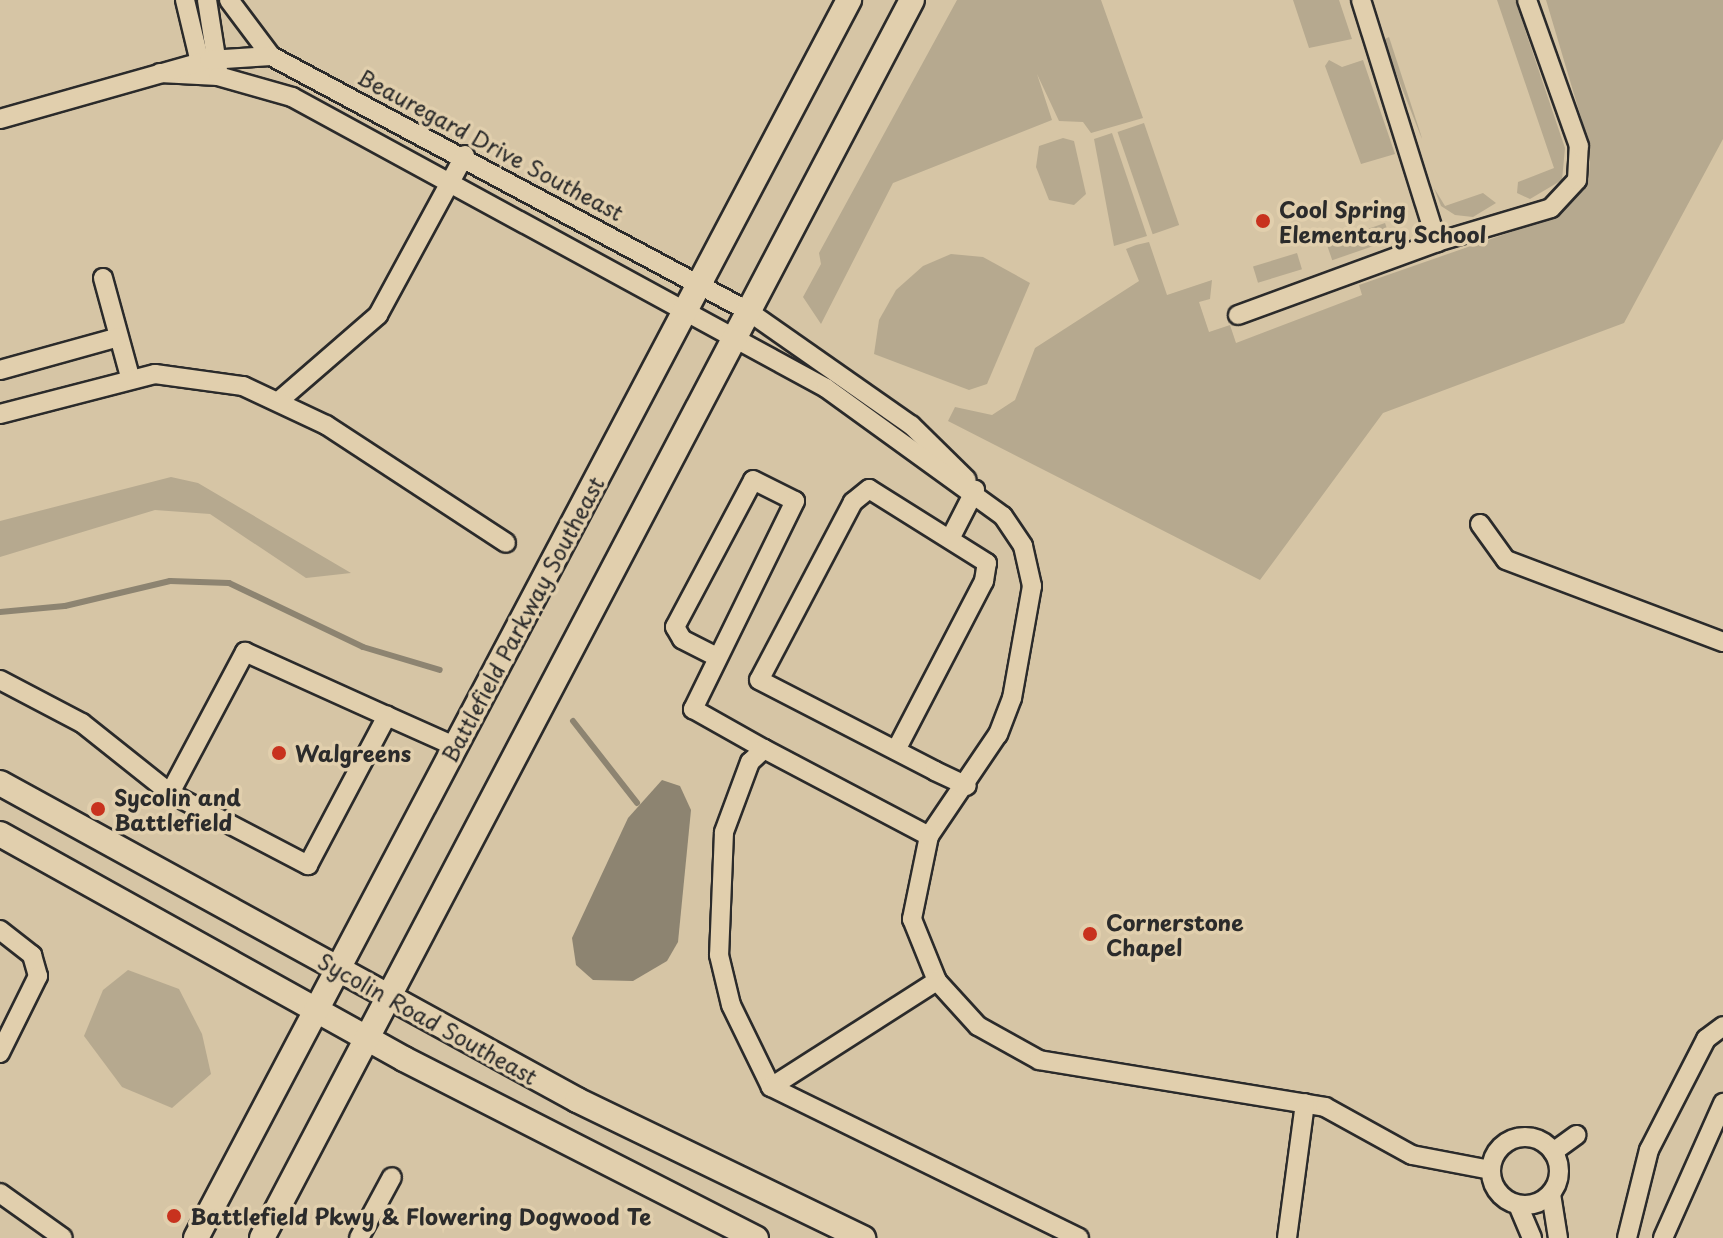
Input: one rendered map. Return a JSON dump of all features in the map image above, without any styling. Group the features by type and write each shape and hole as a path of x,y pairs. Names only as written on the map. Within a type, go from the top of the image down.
{"main road":[{"name":"Battlefield Parkway Southeast","path":"196,1238 849,0"},
{"path":"262,1238 912,0"},
{"name":"Sycolin Road Southeast","path":"0,783 577,1100 863,1238"},
{"name":"Sycolin Road Southeast","path":"0,834 367,1038 756,1238"}],"street":[{"path":"185,0 210,68"},
{"path":"207,0 210,68"},
{"name":"Beauregard Drive Southeast","path":"229,0 271,56 465,155 748,311 935,444 975,490"},
{"path":"1361,0 1437,242"},
{"path":"1238,315 1437,242 1551,208 1577,180 1579,146 1527,0"},
{"path":"0,119 111,93 160,73 210,68 271,56"},
{"path":"210,68 292,97 857,407 975,490 1023,546 1032,586 1012,698 967,786 929,836 912,919 937,981 986,1032 1039,1060 1305,1103 1339,1113 1426,1160 1491,1170"},
{"path":"280,400 378,315 451,186 465,155"},
{"path":"103,278 130,377"},
{"path":"0,370 119,337"},
{"path":"0,414 130,377 216,380 280,400 506,543"},
{"path":"715,656 675,627 753,480 795,501 715,656 693,709 929,836"},
{"path":"896,750 984,581 987,563 951,537 869,489 860,490 759,680 896,750 967,786"},
{"path":"951,537 975,490"},
{"path":"1480,524 1506,560 1723,642"},
{"path":"170,793 245,652 454,746"},
{"path":"0,680 82,723 170,793 308,865 387,716"},
{"path":"764,749 750,762 724,832 719,955 731,1005 771,1087 1079,1238"},
{"path":"0,930 32,955 38,976 0,1053"},
{"path":"771,1087 937,981"},
{"path":"1627,1238 1649,1150 1706,1039 1723,1026"},
{"path":"1287,1238 1305,1103"},
{"path":"1663,1238 1723,1103"},
{"path":"1553,1152 1576,1135"},
{"path":"1532,1238 1518,1205 1498,1193 1491,1170 1501,1148 1516,1139 1537,1139 1553,1152 1559,1173 1551,1194 1558,1238"},
{"path":"359,1238 392,1177"},
{"path":"0,1193 63,1238"},
{"path":"1518,1205 1551,1194"}],"shaded area":[{"path":"957,0 1101,0 1143,118 1091,133 1083,122 1059,121 1037,74 1052,120 893,183 821,324 803,297 821,264 819,253"},
{"path":"1293,0 1339,0 1352,39 1309,48"},
{"path":"1497,0 1515,0 1565,148 1562,180 1530,199 1517,193 1518,182 1554,168"},
{"path":"1546,0 1723,0 1723,139 1624,323 1383,413 1260,580 948,421 955,407 992,415 1015,400 1035,348 1139,281 1126,249 1136,245 1149,242 1167,295 1212,280 1210,299 1199,302 1209,332 1230,325 1236,343 1362,295 1359,285 1548,219 1589,179 1590,148"},
{"path":"1389,37 1421,135 1422,139 1383,40"},
{"path":"1329,60 1342,67 1363,60 1395,154 1361,164 1325,66"},
{"path":"1144,123 1179,225 1153,234 1118,132"},
{"path":"1112,133 1147,236 1114,246 1094,139"},
{"path":"1063,138 1074,141 1086,194 1074,205 1049,200 1036,167 1039,146"},
{"path":"1434,188 1445,206 1483,193 1496,203 1473,217 1455,215 1441,206"},
{"path":"1385,223 1391,240 1332,260 1326,243"},
{"path":"1297,253 1302,269 1258,283 1253,266"},
{"path":"951,254 983,257 1030,283 987,384 969,390 874,354 879,320 896,290 923,266"},
{"path":"171,477 198,483 351,573 306,578 210,514 155,510 0,557 0,521"},
{"path":"662,780 680,786 691,810 678,942 667,961 633,981 593,980 576,965 572,938 628,818"},
{"path":"128,970 179,989 202,1034 211,1074 172,1108 122,1087 84,1036 103,990"}],"waterway":[{"path":"0,612 65,606 170,581 229,583 363,647 440,670"},
{"path":"573,721 637,803"}],"place":[{"name":"Cool Spring Elementary School","path":"1263,221"},
{"name":"Walgreens","path":"279,753"},
{"name":"Sycolin and Battlefield","path":"98,809"},
{"name":"Cornerstone Chapel","path":"1090,934"},
{"name":"Battlefield Pkwy & Flowering Dogwood Te","path":"174,1216"}]}
